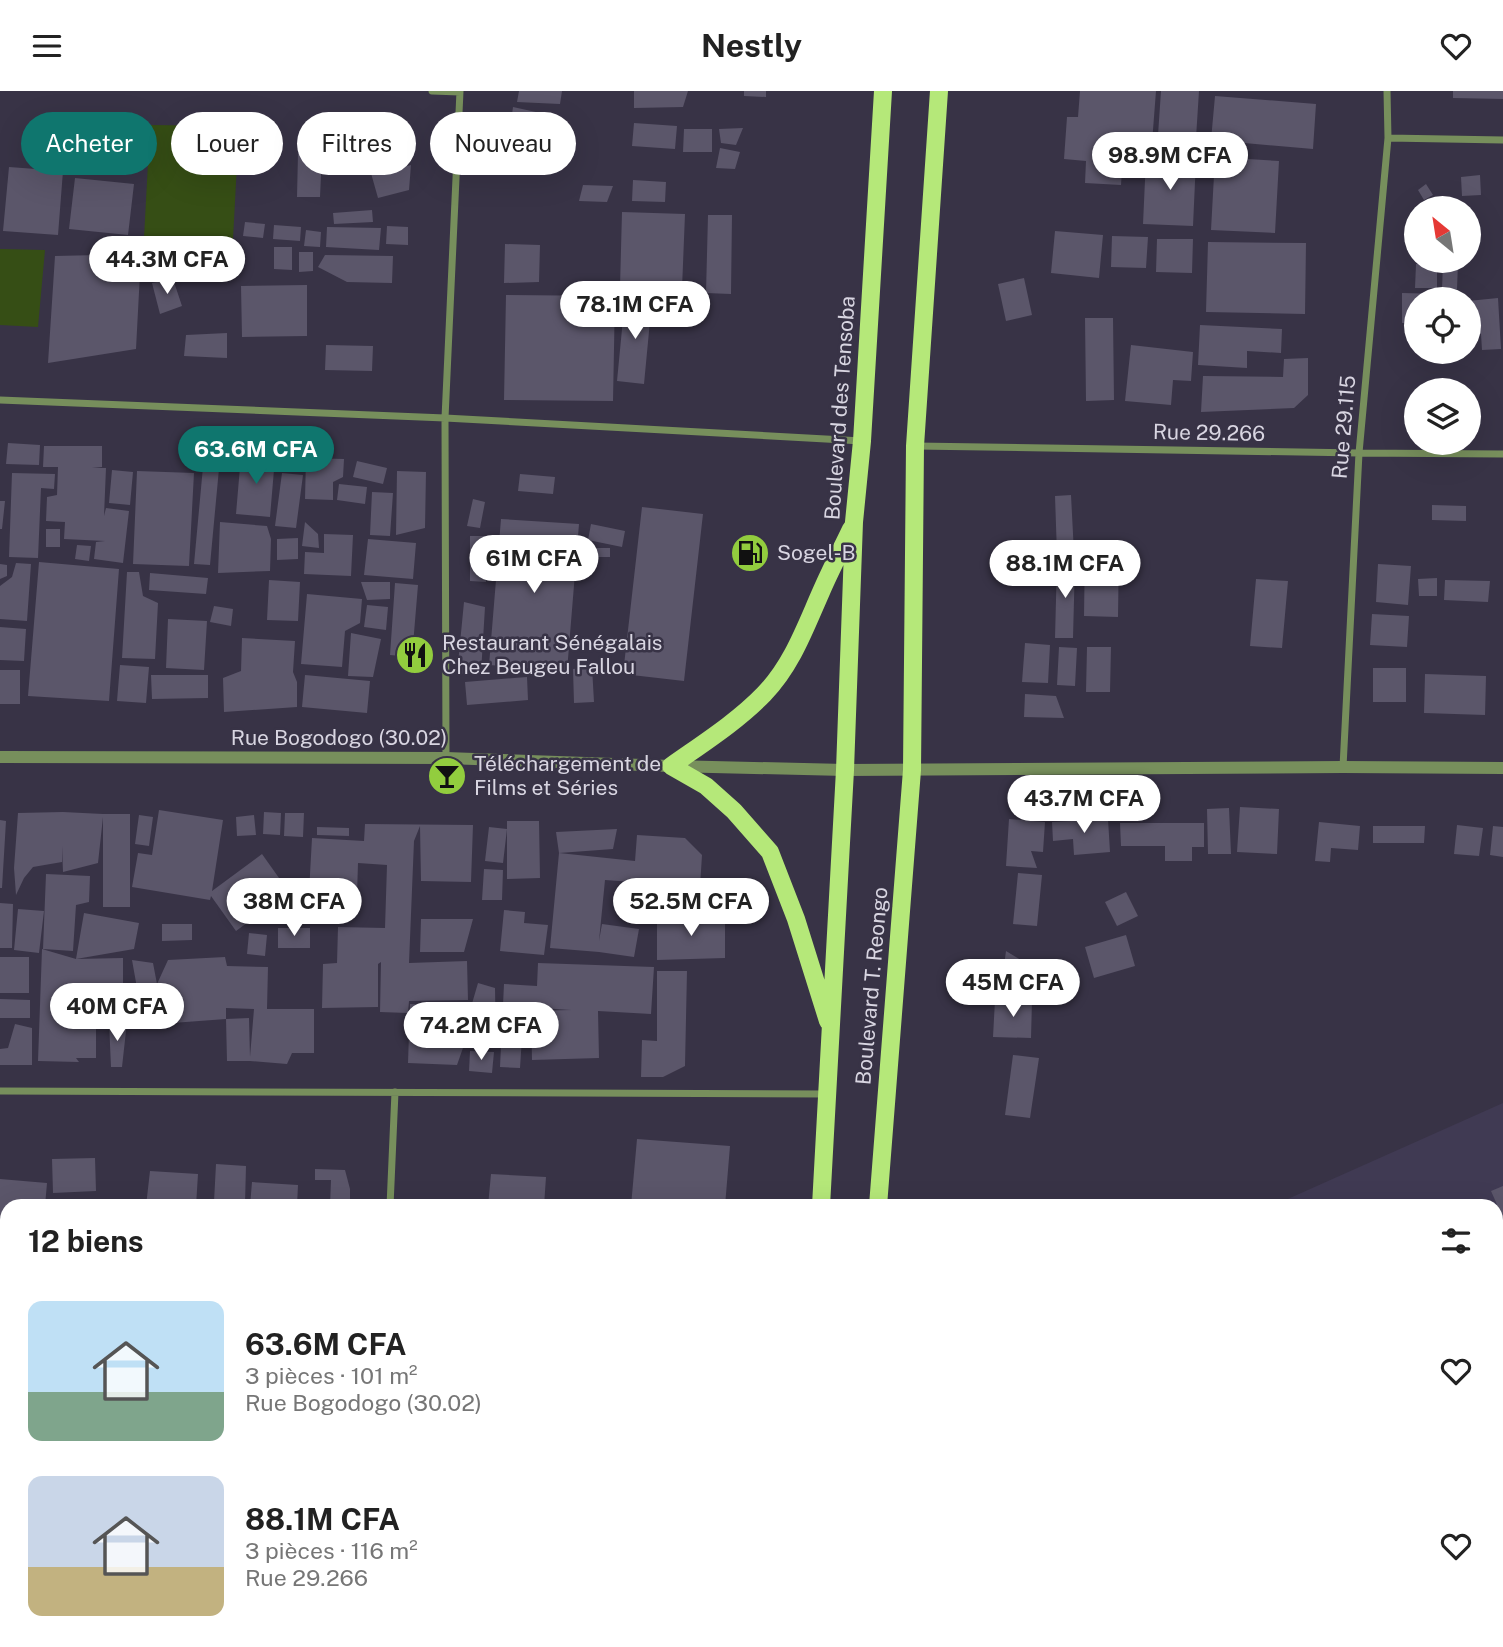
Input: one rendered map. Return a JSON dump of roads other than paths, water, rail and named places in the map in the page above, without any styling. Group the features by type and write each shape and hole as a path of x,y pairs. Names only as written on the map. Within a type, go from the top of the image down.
{"main road":[{"name":"Boulevard des Tensoba","path":"845,770 854,522 862,441 883,91"},
{"path":"912,770 915,446 939,91"},
{"path":"831,1031 796,919 770,852 734,811 706,786 671,766 763,695 782,673 799,644 854,522"},
{"name":"Boulevard T. Reongo","path":"821,1199 845,770"},
{"name":"Boulevard T. Reongo","path":"879,1199 912,770"}],"street":[{"path":"432,91 460,92 445,418 446,758"},
{"name":"Rue 29.115","path":"1343,767 1359,453 1388,138 1387,91"},
{"path":"1388,138 1503,140"},
{"path":"0,400 445,418 862,441"},
{"name":"Rue 29.266","path":"915,446 1503,454"},
{"name":"Rue Bogodogo (30.02)","path":"0,757 446,758 845,770 1503,768"},
{"path":"0,1091 828,1094"},
{"path":"390,1199 395,1092"}],"place":[{"name":"Sogel-B","path":"750,553"},
{"name":"Restaurant Sénégalais Chez Beugeu Fallou","path":"415,655"},
{"name":"Téléchargement de Films et Séries","path":"447,776"}]}
